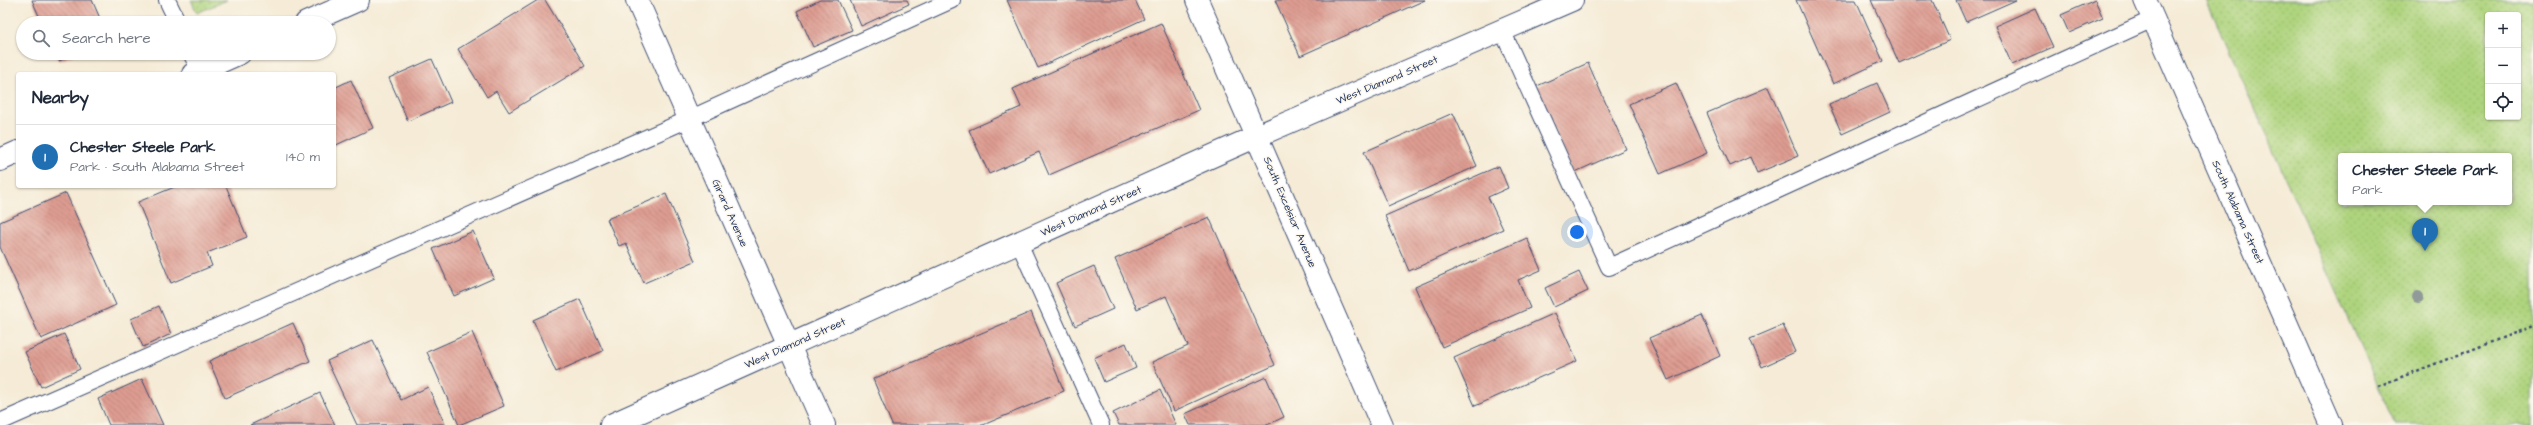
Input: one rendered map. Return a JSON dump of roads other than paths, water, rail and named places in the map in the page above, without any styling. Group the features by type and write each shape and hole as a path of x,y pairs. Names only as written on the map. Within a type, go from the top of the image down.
{"street":[{"path":"322,16 358,0"},
{"name":"Girard Avenue","path":"637,0 788,347 824,425"},
{"name":"South Excelsior Avenue","path":"1197,0 1258,136 1382,425"},
{"name":"West Diamond Street","path":"611,425 1258,136 1572,0"},
{"name":"South Alabama Street","path":"2149,10 2331,425"},
{"path":"195,66 216,60"},
{"path":"0,160 16,153"}],"lane":[{"path":"167,0 175,16"},
{"path":"0,422 689,119 952,0"},
{"path":"1502,30 1609,267 2149,10"},
{"path":"1019,243 1101,425"}],"place":[{"name":"Chester Steele Park","path":"2425,251"}]}
